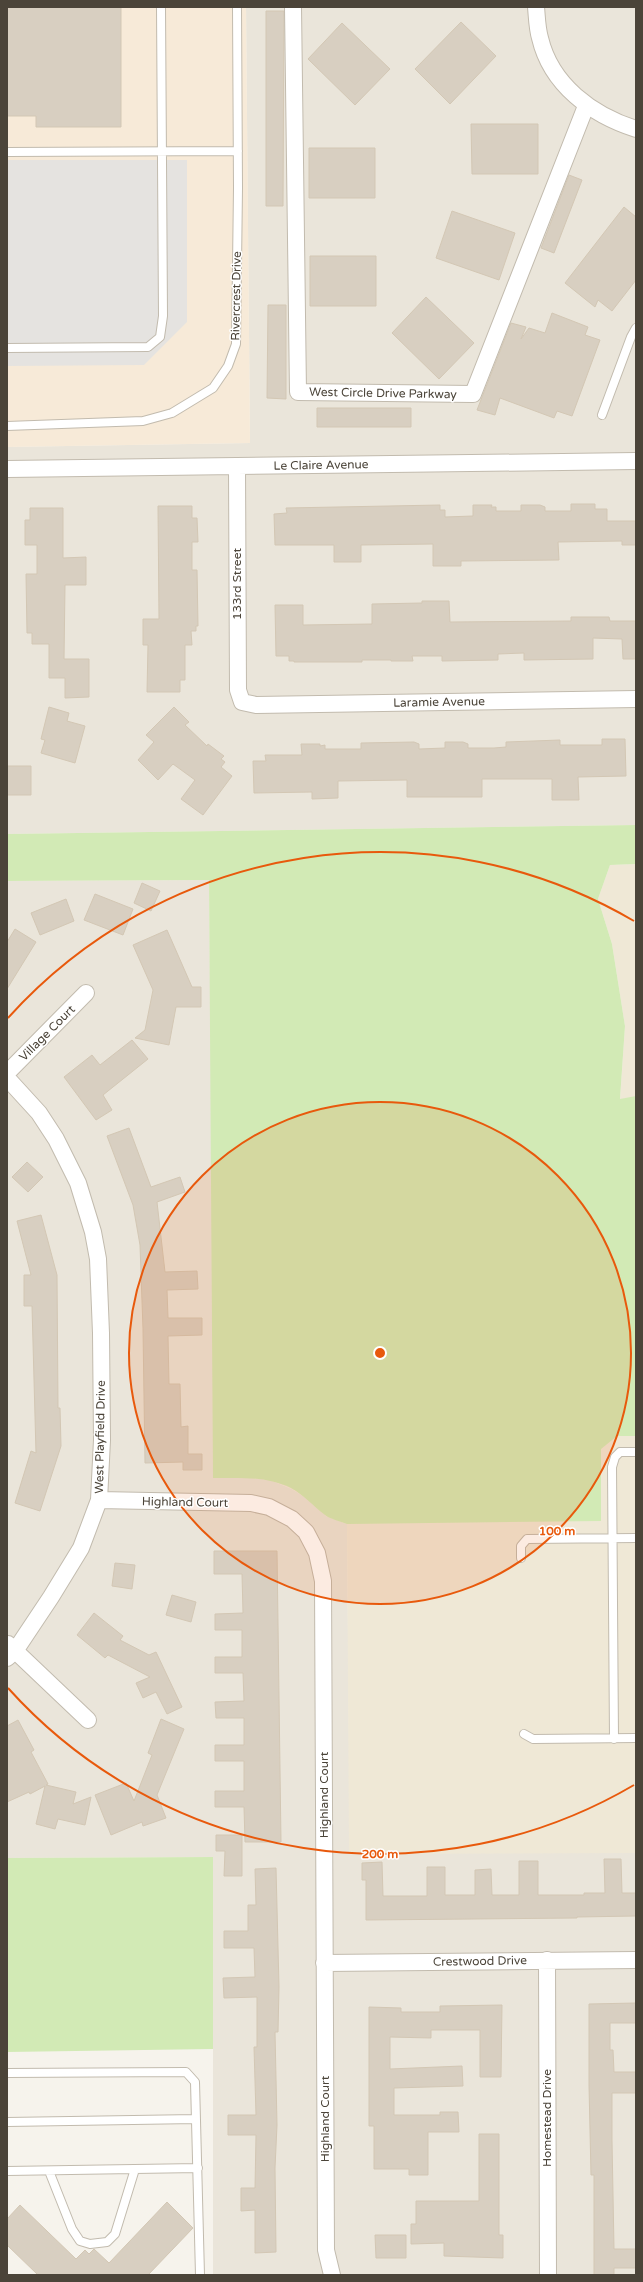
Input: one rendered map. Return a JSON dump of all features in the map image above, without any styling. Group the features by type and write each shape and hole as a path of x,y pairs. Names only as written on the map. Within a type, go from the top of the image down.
{"street":[{"name":"West Circle Drive Parkway","path":"293,7 298,392 473,394 586,106"},
{"path":"536,7 540,37 552,68 562,82 586,106 614,122 636,129"},
{"name":"Le Claire Avenue","path":"7,469 636,461"},
{"name":"133rd Street","path":"237,466 238,690 242,702"},
{"name":"Laramie Avenue","path":"242,702 256,705 636,699"},
{"name":"Village Court","path":"7,1073 86,993"},
{"name":"West Playfield Drive","path":"7,1078 39,1113 65,1156 78,1183 93,1232 98,1259 101,1333 102,1440 99,1500 81,1548 51,1597 10,1651"},
{"name":"Highland Court","path":"99,1500 261,1504 292,1519 306,1532 317,1553 323,1581 326,2250 332,2275"},
{"path":"10,1651 88,1720"},
{"name":"Homestead Drive","path":"546,1960 548,2275"},
{"name":"Crestwood Drive","path":"324,1964 636,1960"}],"lane":[{"path":"7,348 148,347 160,337 163,316 161,7"},
{"name":"Rivercrest Drive","path":"7,426 144,421 172,413 213,388 228,366 236,344 238,7"},
{"path":"7,152 238,151"},
{"path":"602,415 636,328"},
{"path":"614,1739 612,1467 615,1457 620,1452 636,1452"},
{"path":"521,1558 521,1546 527,1539 636,1538"},
{"path":"524,1734 533,1739 636,1738"},
{"path":"7,2073 186,2072 195,2082 200,2275"},
{"path":"7,2122 196,2120"},
{"path":"7,2171 198,2168"},
{"path":"49,2170 72,2229 80,2241 90,2244 107,2242 115,2234 135,2169"}],"shaded area":[{"path":"7,7 246,7 250,443 7,447"},
{"path":"246,7 636,7 636,825 7,834 7,447 250,443"},
{"path":"7,160 187,160 187,322 144,365 7,366"},
{"path":"636,864 636,1853 349,1854 347,1524 326,1516 311,1501 292,1489 270,1480 252,1478 213,1478 620,1100 625,1026 612,944 598,899 610,865"},
{"path":"209,880 210,983 252,1478 270,1480 292,1489 311,1501 326,1516 347,1524 350,1853 636,1853 636,2275 213,2275 213,1857 7,1858 7,881"}],"green space":[{"path":"636,825 636,864 610,865 598,899 612,944 625,1026 620,1099 636,1096 636,1436 617,1436 601,1449 601,1521 347,1524 327,1516 300,1494 282,1484 253,1478 213,1478 209,880 7,881 7,834"},
{"path":"213,1857 213,2049 7,2052 7,1858"}],"building":[{"path":"7,7 121,7 121,127 36,127 36,116 7,116"},
{"path":"266,11 284,11 283,206 266,206"},
{"path":"461,22 496,56 450,104 415,69"},
{"path":"342,23 390,69 355,105 308,59"},
{"path":"471,124 538,124 538,174 472,174"},
{"path":"309,148 375,148 375,198 309,198"},
{"path":"569,175 582,180 554,253 541,248"},
{"path":"624,207 636,217 636,280 612,311 598,300 595,307 565,283"},
{"path":"452,211 515,233 499,280 436,258"},
{"path":"310,256 376,256 376,306 310,306"},
{"path":"426,297 474,343 439,379 392,333"},
{"path":"268,305 286,305 286,399 267,398"},
{"path":"552,313 588,327 585,335 600,340 572,416 557,411 554,418 500,398 495,415 477,410 511,323 526,327 521,339 529,328 545,333"},
{"path":"317,408 411,408 411,427 317,427"},
{"path":"571,504 595,504 595,509 607,509 607,521 636,521 636,545 622,545 622,541 558,542 559,560 461,561 461,566 433,566 433,544 361,545 361,562 334,562 334,545 275,545 274,514 287,513 286,508 440,505 440,510 445,510 445,517 473,516 473,505 492,505 491,507 496,507 496,511 521,511 521,505 540,505 545,507 545,511 571,511"},
{"path":"158,506 192,506 192,518 197,518 198,542 192,542 192,570 197,570 198,626 196,626 196,631 191,631 192,645 185,645 185,680 180,680 180,692 147,692 148,645 143,645 143,619 159,619"},
{"path":"30,508 63,508 63,558 86,557 86,585 65,585 64,659 89,659 89,697 65,698 65,678 49,678 49,644 32,644 32,633 27,633 26,574 37,574 37,545 25,545 25,520 30,520"},
{"path":"422,601 449,601 450,622 571,621 571,617 609,617 610,621 636,621 636,659 623,659 622,639 593,638 593,659 524,660 524,653 498,654 498,660 442,661 442,656 412,656 413,661 362,660 362,662 294,662 289,661 289,656 276,656 275,605 303,605 303,625 372,624 372,604 422,603"},
{"path":"49,707 69,713 67,721 85,726 75,763 41,753 45,740 41,739"},
{"path":"174,707 189,722 185,725 207,746 208,744 224,756 221,759 225,762 221,767 232,776 203,815 181,799 195,780 173,764 158,780 138,760 154,742 146,735"},
{"path":"602,739 625,739 626,776 578,777 579,800 552,800 552,779 482,779 482,797 407,797 407,780 338,781 338,798 312,799 312,792 254,793 253,761 266,761 265,755 302,755 301,744 320,744 320,746 325,745 325,749 361,749 361,743 414,742 419,744 419,749 445,748 445,742 463,742 468,744 468,748 494,748 506,747 506,742 560,740 560,745 602,745"},
{"path":"7,766 31,766 31,795 7,795"},
{"path":"142,883 160,891 151,911 134,903"},
{"path":"95,894 133,909 123,935 84,920"},
{"path":"66,899 74,921 40,935 31,913"},
{"path":"15,929 36,942 7,989 7,942"},
{"path":"167,930 192,987 201,987 201,1007 176,1007 169,1045 135,1038 145,1030 153,990 133,945"},
{"path":"132,1040 148,1059 103,1095 112,1110 96,1120 64,1077 92,1055 100,1065"},
{"path":"129,1128 151,1187 180,1177 185,1192 157,1202 165,1272 197,1271 198,1289 167,1290 168,1318 202,1318 202,1335 168,1336 169,1384 180,1384 181,1427 188,1426 188,1454 202,1454 202,1470 183,1470 183,1462 145,1463 140,1245 133,1205 107,1136"},
{"path":"27,1162 43,1177 28,1192 12,1177"},
{"path":"41,1215 57,1275 58,1408 60,1408 61,1446 40,1511 15,1503 31,1451 36,1453 32,1306 24,1306 24,1275 31,1275 17,1221"},
{"path":"214,1551 277,1551 281,1842 245,1842 244,1807 215,1807 215,1791 244,1791 244,1761 215,1761 215,1745 244,1745 244,1718 216,1718 215,1702 244,1701 243,1673 215,1673 215,1657 242,1657 242,1630 215,1630 215,1614 243,1613 242,1574 214,1574"},
{"path":"115,1563 135,1565 132,1589 112,1586"},
{"path":"172,1595 196,1602 191,1622 166,1615"},
{"path":"94,1613 123,1636 120,1640 149,1655 156,1652 182,1707 167,1714 156,1692 143,1698 136,1683 150,1677 108,1655 105,1658 77,1635"},
{"path":"161,1719 184,1729 157,1795 166,1818 143,1826 142,1822 111,1835 95,1795 126,1783 134,1801 152,1755 148,1753"},
{"path":"18,1720 34,1750 31,1752 48,1784 46,1785 76,1792 73,1804 91,1797 85,1825 58,1819 55,1829 36,1824 45,1786 30,1794 29,1792 7,1802 7,1726"},
{"path":"216,1835 242,1835 242,1876 224,1876 225,1851 216,1851"},
{"path":"604,1859 621,1859 622,1893 636,1893 636,1916 366,1920 366,1880 362,1880 362,1863 382,1862 383,1896 427,1896 427,1867 445,1867 445,1895 475,1895 475,1870 491,1869 492,1895 519,1895 519,1861 538,1861 538,1895 584,1895 584,1893 605,1893"},
{"path":"276,1868 279,1987 278,2032 275,2032 277,2125 275,2168 276,2252 255,2253 255,2210 241,2211 241,2188 255,2188 256,2135 228,2135 228,2115 256,2115 254,2047 257,2047 257,1997 224,1998 223,1978 255,1977 254,1948 224,1948 224,1931 248,1931 248,1905 256,1905 255,1869"},
{"path":"636,2003 636,2023 610,2023 610,2050 613,2050 614,2072 636,2072 636,2093 612,2093 612,2141 614,2249 636,2249 636,2268 614,2268 614,2275 594,2275 594,2175 591,2175 589,2004"},
{"path":"502,2005 501,2077 480,2077 480,2030 431,2030 431,2038 390,2037 390,2069 462,2066 463,2086 394,2088 394,2115 440,2115 440,2112 458,2112 459,2132 428,2132 428,2175 409,2175 409,2169 374,2169 374,2126 369,2126 369,2007 401,2008 401,2012 440,2012 440,2006"},
{"path":"479,2134 499,2134 499,2235 503,2235 503,2258 444,2256 444,2243 411,2244 411,2224 416,2224 416,2201 479,2201"},
{"path":"167,2202 193,2228 148,2275 38,2275 7,2245 7,2219 20,2205 76,2259 85,2250 89,2254 94,2249 109,2263"},
{"path":"375,2235 406,2235 406,2258 376,2258"}]}
